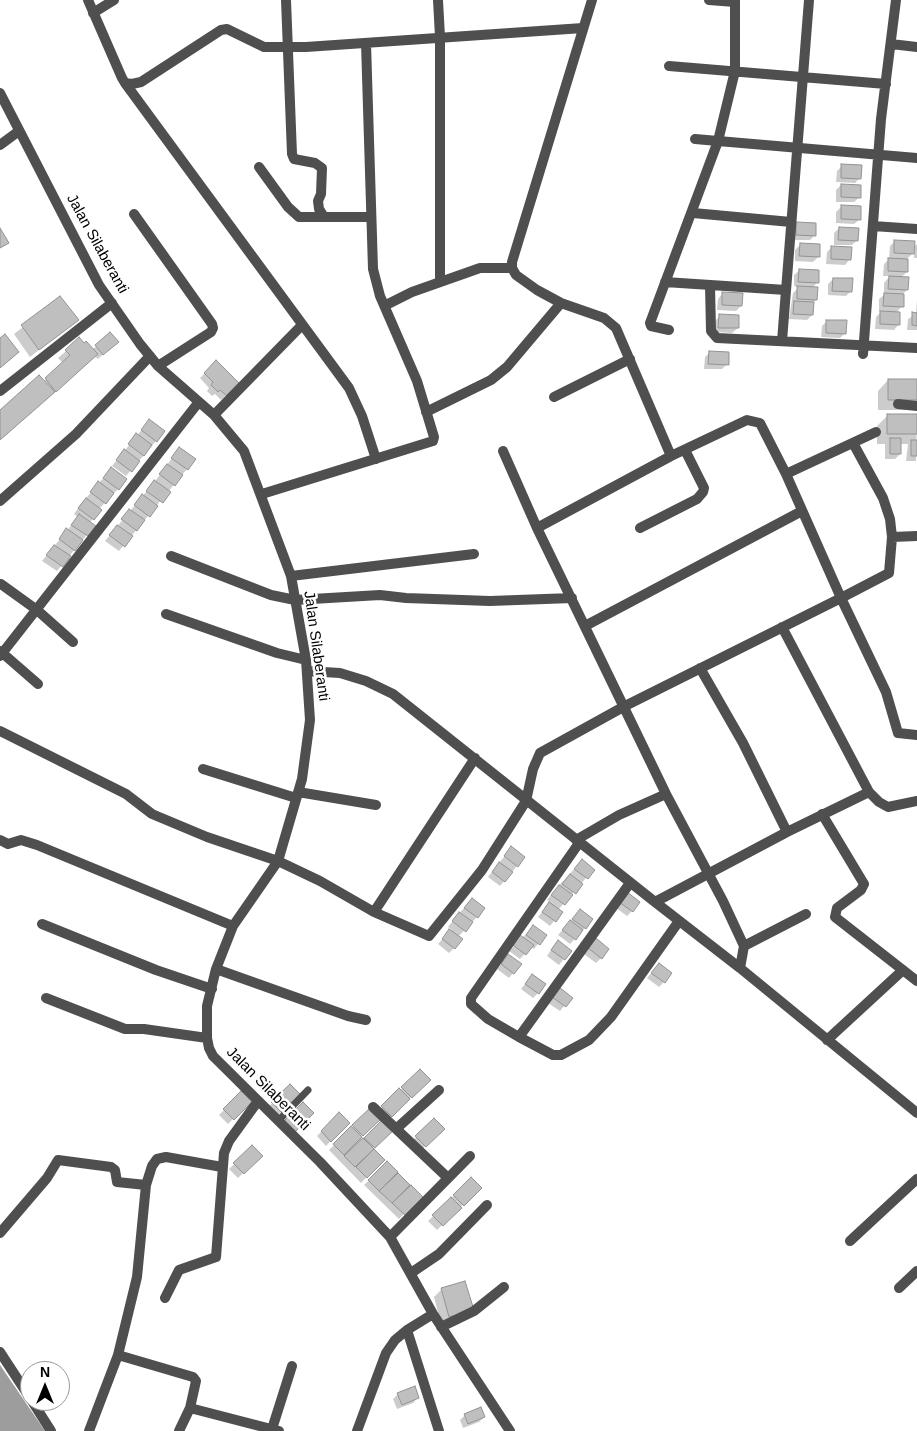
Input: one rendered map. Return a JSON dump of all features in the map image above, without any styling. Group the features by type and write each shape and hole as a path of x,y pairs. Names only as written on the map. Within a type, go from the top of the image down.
{"street":[{"path":"88,0 125,83 302,325 323,350 349,388 362,416 376,459"},
{"path":"93,13 114,0"},
{"path":"286,0 292,154 294,159 315,163 322,168 321,194 318,201 319,209 324,217"},
{"path":"438,0 440,37 440,282"},
{"path":"592,0 512,268 516,275 561,303 604,318 616,328 671,456"},
{"path":"669,330 650,325 718,141 735,71 735,1 709,0"},
{"path":"782,341 809,0"},
{"path":"863,350 878,155 896,0"},
{"path":"125,83 141,82 221,30 227,30 264,47 288,47 583,28"},
{"path":"262,494 433,441 434,437 417,381 374,276 366,43"},
{"path":"891,44 917,47"},
{"path":"669,66 886,84"},
{"name":"Jalan Silaberanti","path":"0,93 99,285 158,366 198,403 214,415 244,451 262,494 291,576 306,666 310,720 297,795 278,861 233,926 216,968 207,1006 207,1038 213,1056 320,1162 390,1237 441,1327 510,1431"},
{"path":"0,145 19,130"},
{"path":"696,139 917,158"},
{"path":"259,166 296,216 371,217"},
{"path":"692,213 791,222"},
{"path":"134,214 212,324 211,332 158,366"},
{"path":"873,226 917,229"},
{"path":"386,305 412,292 480,268 512,268"},
{"path":"666,282 786,290"},
{"path":"710,285 711,331 714,336 863,350 917,348"},
{"path":"0,391 112,303"},
{"path":"426,412 491,380 507,367 561,303"},
{"path":"214,415 302,325"},
{"path":"0,501 76,434 150,356"},
{"path":"554,397 630,358"},
{"path":"38,684 1,654 198,403"},
{"path":"898,404 917,406"},
{"path":"537,528 671,456 747,420 752,420 764,427 786,474 841,598 886,692 898,733 917,735"},
{"path":"786,474 876,432"},
{"path":"0,731 126,794 152,814 207,837 278,861 374,912 427,936 432,934 482,870 526,801 533,769 540,754 625,706 889,572 892,537 890,519 882,498 853,443"},
{"path":"640,528 697,499 703,492 704,488 685,450"},
{"path":"503,451 537,528 625,706 666,794 744,946 740,968"},
{"path":"585,626 802,511"},
{"path":"892,537 917,536"},
{"path":"291,576 474,554"},
{"path":"171,556 271,595 296,600 380,594 406,598 490,601 572,598"},
{"path":"1,584 37,610 73,642"},
{"path":"166,614 277,653 306,666 366,681 393,694 475,758 526,801 740,968 917,1113"},
{"path":"782,627 869,792 879,802 888,807 917,801"},
{"path":"700,668 743,743 787,832"},
{"path":"374,912 475,758"},
{"path":"203,768 297,795 376,805"},
{"path":"655,902 822,814 869,792"},
{"path":"666,794 612,819 578,842 471,998 470,1004 488,1019 519,1037 553,1054 561,1055 588,1040 611,1017 679,921"},
{"path":"822,814 864,884 861,890 837,908 835,917 917,980"},
{"path":"0,840 8,844 21,840 37,845 233,926"},
{"path":"519,1037 630,883"},
{"path":"744,946 806,914"},
{"path":"42,924 156,970 212,989"},
{"path":"216,968 348,1016 366,1020"},
{"path":"827,1040 902,970"},
{"path":"46,998 125,1029 144,1029 207,1038"},
{"path":"396,1129 439,1090"},
{"path":"165,1298 179,1270 216,1257 222,1168 229,1141 258,1101"},
{"path":"373,1107 448,1178"},
{"path":"390,1237 470,1156"},
{"path":"89,1431 118,1355 137,1277 146,1185 152,1166 157,1159 166,1157 222,1168"},
{"path":"0,1233 47,1178 58,1160 111,1167 115,1170 116,1182 146,1185"},
{"path":"850,1241 917,1179"},
{"path":"411,1273 440,1254 487,1205"},
{"path":"899,1288 917,1271"},
{"path":"441,1327 474,1311 504,1287"},
{"path":"358,1431 386,1353 407,1330 433,1314"},
{"path":"407,1330 439,1431"},
{"path":"0,1352 20,1383"},
{"path":"118,1355 193,1377 196,1381 190,1408 179,1431"},
{"path":"190,1408 276,1430 292,1366"},
{"path":"38,1411 51,1431"}],"lane":[{"path":"278,1121 308,1090"}],"shaded area":[{"path":"0,1365 20,1394 20,1411 31,1411 45,1431 0,1431"}],"building":[{"path":"841,164 862,165 861,179 841,178"},
{"path":"841,184 861,185 861,198 841,197"},
{"path":"841,205 861,206 861,220 841,219"},
{"path":"796,222 816,223 816,236 796,235"},
{"path":"839,227 859,228 858,241 838,240"},
{"path":"0,228 9,243 0,248"},
{"path":"894,240 915,241 914,254 894,253"},
{"path":"800,243 820,244 820,257 799,256"},
{"path":"831,246 852,247 851,260 831,259"},
{"path":"888,258 908,259 908,272 888,271"},
{"path":"799,269 819,270 819,283 798,282"},
{"path":"889,276 909,277 908,290 888,289"},
{"path":"833,278 853,278 852,292 832,291"},
{"path":"797,286 818,287 817,300 797,299"},
{"path":"722,292 743,293 742,306 722,305"},
{"path":"884,293 904,294 904,307 883,306"},
{"path":"60,296 79,320 39,350 21,325"},
{"path":"794,301 814,302 813,315 793,314"},
{"path":"880,311 900,312 900,325 880,324"},
{"path":"912,312 917,313 917,326 912,325"},
{"path":"719,314 739,315 739,328 718,328"},
{"path":"826,320 847,320 846,334 826,333"},
{"path":"110,332 119,342 103,355 95,345"},
{"path":"5,334 19,352 0,368 0,338"},
{"path":"79,337 84,343 86,341 98,354 56,392 45,378 70,355 65,350"},
{"path":"709,351 729,352 729,365 708,364"},
{"path":"216,360 240,384 227,396 220,390 218,392 211,385 213,382 204,373"},
{"path":"39,375 55,392 0,440 0,410"},
{"path":"888,379 917,379 917,400 888,400"},
{"path":"887,414 917,414 917,434 887,434"},
{"path":"149,419 165,431 157,442 141,430"},
{"path":"136,433 152,445 144,456 128,444"},
{"path":"890,438 901,438 901,454 890,454"},
{"path":"911,440 917,440 917,456 911,456"},
{"path":"179,447 196,459 188,470 171,458"},
{"path":"124,449 140,461 132,472 116,460"},
{"path":"167,464 183,475 175,486 159,474"},
{"path":"111,467 127,479 119,490 103,478"},
{"path":"154,480 171,492 163,503 146,491"},
{"path":"98,481 114,493 106,504 90,492"},
{"path":"142,494 158,506 150,517 134,505"},
{"path":"86,498 102,510 94,520 78,508"},
{"path":"129,509 145,520 137,531 121,519"},
{"path":"79,514 96,526 88,536 71,525"},
{"path":"117,525 133,536 125,547 109,535"},
{"path":"66,528 83,540 75,551 59,539"},
{"path":"54,545 71,556 63,567 46,555"},
{"path":"511,846 525,857 518,867 504,856"},
{"path":"582,859 595,870 588,879 574,869"},
{"path":"499,862 513,872 505,882 492,872"},
{"path":"570,874 583,884 576,894 562,884"},
{"path":"559,885 573,895 565,905 551,895"},
{"path":"627,892 640,902 633,912 619,902"},
{"path":"472,898 485,908 478,918 464,908"},
{"path":"549,902 563,912 556,922 542,912"},
{"path":"580,909 593,919 586,929 572,919"},
{"path":"459,912 473,922 466,932 452,921"},
{"path":"570,920 583,930 576,940 562,930"},
{"path":"533,925 547,935 540,945 526,935"},
{"path":"449,929 463,939 455,949 442,939"},
{"path":"520,935 534,945 526,955 513,945"},
{"path":"596,938 609,949 602,959 588,948"},
{"path":"558,940 572,951 565,960 551,950"},
{"path":"508,954 522,964 514,974 501,964"},
{"path":"659,963 672,973 665,983 651,973"},
{"path":"532,974 546,984 539,994 525,984"},
{"path":"559,987 573,998 566,1007 552,997"},
{"path":"420,1069 431,1080 412,1098 401,1087"},
{"path":"290,1084 301,1095 282,1113 271,1102"},
{"path":"399,1088 410,1099 392,1117 381,1106"},
{"path":"241,1091 252,1102 234,1120 223,1109"},
{"path":"303,1102 314,1113 295,1132 284,1121"},
{"path":"371,1107 382,1118 363,1136 352,1125"},
{"path":"339,1112 350,1123 331,1142 321,1131"},
{"path":"434,1118 445,1129 426,1147 415,1136"},
{"path":"383,1119 394,1130 375,1148 364,1138"},
{"path":"351,1126 362,1137 344,1155 333,1144"},
{"path":"363,1138 374,1149 355,1167 344,1156"},
{"path":"252,1145 263,1156 244,1174 233,1163"},
{"path":"374,1149 385,1160 367,1178 356,1167"},
{"path":"387,1161 398,1172 379,1191 368,1180"},
{"path":"398,1173 410,1185 392,1203 379,1191"},
{"path":"471,1177 482,1188 464,1206 453,1195"},
{"path":"411,1185 423,1197 405,1215 392,1203"},
{"path":"451,1197 462,1208 443,1226 432,1215"},
{"path":"465,1281 474,1310 449,1317 441,1288"},
{"path":"415,1386 419,1398 402,1405 397,1393"},
{"path":"481,1407 485,1417 468,1424 464,1414"}]}
